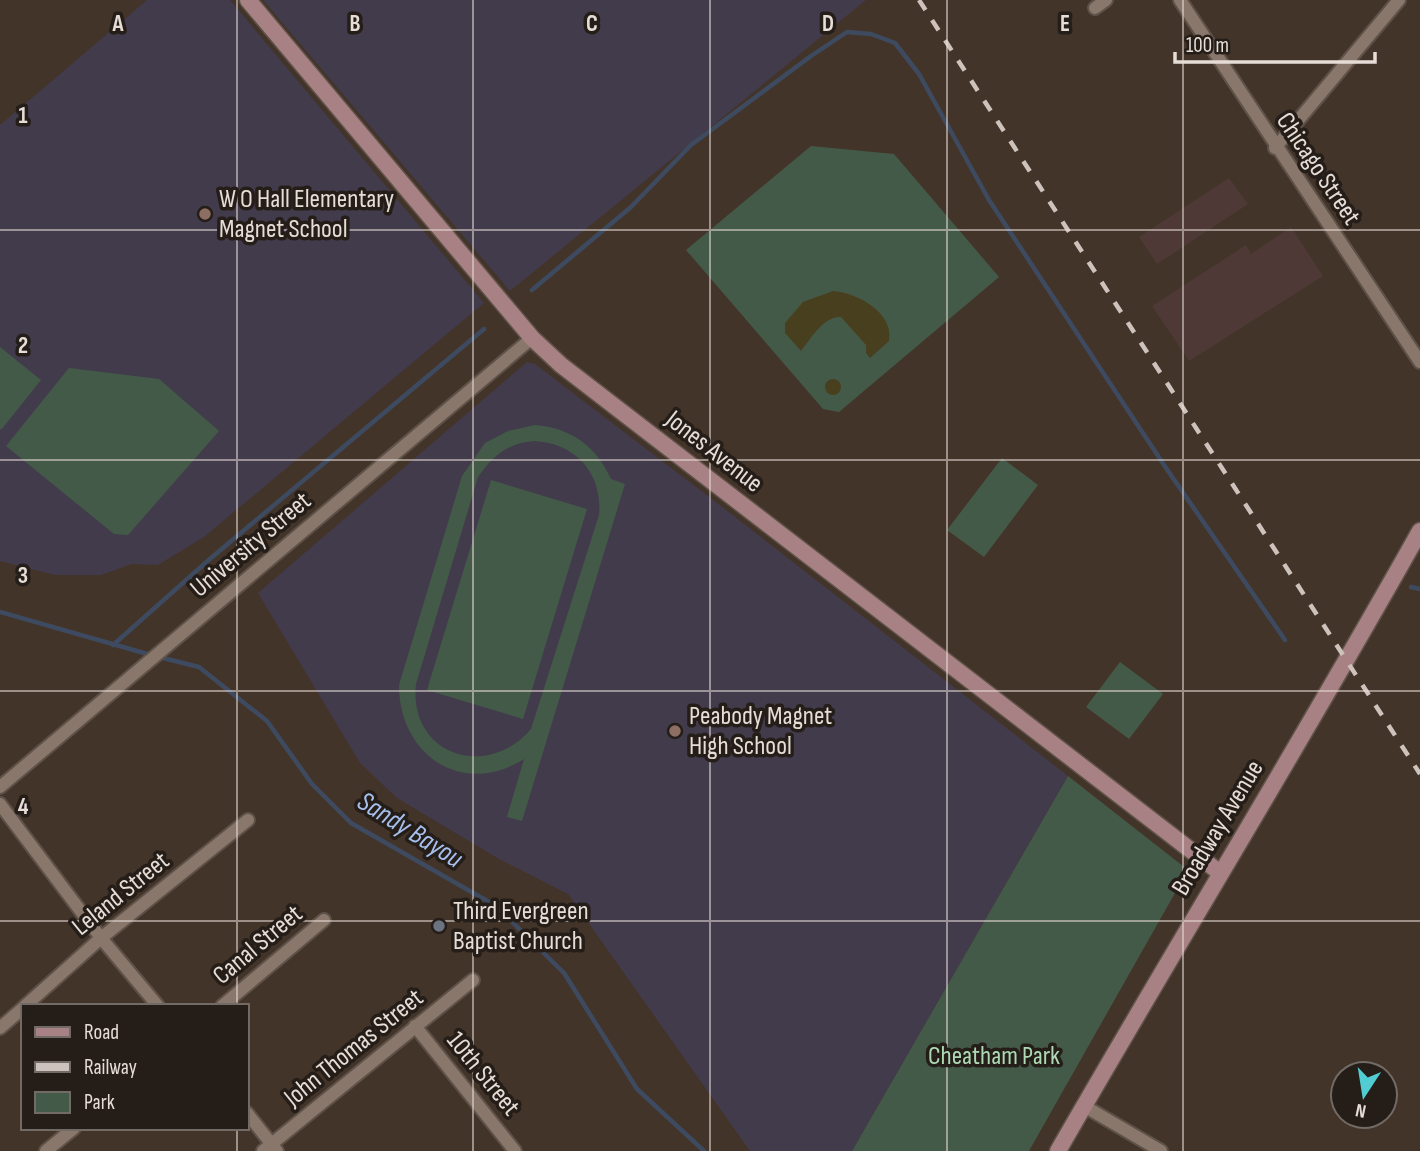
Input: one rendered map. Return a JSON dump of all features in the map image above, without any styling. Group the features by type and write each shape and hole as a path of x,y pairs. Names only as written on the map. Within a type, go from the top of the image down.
{"street":[{"name":"Jones Avenue","path":"248,0 532,338 599,395 1219,872"},
{"path":"1095,8 1106,0"},
{"name":"Chicago Street","path":"1180,0 1275,148 1420,362"},
{"path":"1275,148 1399,0"},
{"name":"University Street","path":"0,787 532,338"},
{"name":"Broadway Avenue","path":"1058,1151 1219,872 1347,661 1420,531"},
{"path":"0,804 101,938 156,1004"},
{"name":"Leland Street","path":"27,1004 101,938 248,820"},
{"name":"Canal Street","path":"224,1004 324,920"},
{"name":"John Thomas Street","path":"271,1149 415,1026 473,981"},
{"name":"Leland Street","path":"0,1028 21,1010"},
{"name":"10th Street","path":"415,1026 516,1151"},
{"path":"1084,1106 1161,1151"},
{"path":"248,1115 271,1149"},
{"path":"46,1151 72,1130"}],"shaded area":[{"name":"W O Hall Elementary Magnet School","path":"147,0 230,0 484,303 204,537 158,565 132,564 101,575 55,575 0,561 0,125"},
{"path":"263,0 866,0 510,291"},
{"path":"1229,178 1248,204 1157,264 1139,237"},
{"path":"1291,227 1323,276 1189,361 1152,306 1246,245 1251,254"},
{"name":"Peabody Magnet High School","path":"527,362 535,364 721,506 1068,776 852,1151 750,1151 568,894 499,859 397,798 360,763 258,593"}],"green space":[{"path":"811,146 894,154 999,277 839,412 823,409 686,250"},
{"path":"0,347 41,380 1,430 0,428"},
{"path":"69,368 159,379 219,431 128,535 114,534 6,446"},
{"path":"535,425 560,430 590,448 611,479 625,484 522,821 507,817 524,759 501,770 478,774 457,771 438,763 422,749 410,732 402,710 399,685 462,476 485,443 508,431","holes":["524,442 549,443 574,454 591,474 599,500 599,515 531,729 513,745 493,754 473,756 454,753 437,743 424,728 417,708 416,684 478,477 495,457 508,448"]},
{"path":"1002,458 1038,485 984,557 947,530"},
{"path":"491,480 587,509 523,719 427,690"},
{"path":"1120,662 1163,694 1129,739 1086,707"},
{"name":"Cheatham Park","path":"1068,776 1188,870 1029,1151 852,1151"}],"sand":[{"path":"833,291 863,300 886,321 889,341 870,358 866,353 866,345 841,317 823,324 801,351 785,333 785,323 803,302"},
{"path":"830,379 836,379 841,387 839,393 830,395 825,390 825,384"}],"waterway":[{"path":"532,290 631,207 691,145 811,56 847,32 871,34 895,43 919,74 989,200 1166,468 1285,640"},
{"path":"113,645 211,558 484,329"},
{"path":"1411,587 1420,589"},
{"name":"Sandy Bayou","path":"0,612 151,655"},
{"name":"Sandy Bayou","path":"159,657 199,667 267,721 312,784 351,823 496,906 564,973 637,1089 704,1151"}],"railway":[{"path":"919,0 1420,774"}],"place":[{"name":"W O Hall Elementary Magnet School","path":"205,214"},
{"name":"Peabody Magnet High School","path":"675,731"},
{"name":"Third Evergreen Baptist Church","path":"439,926"}]}
